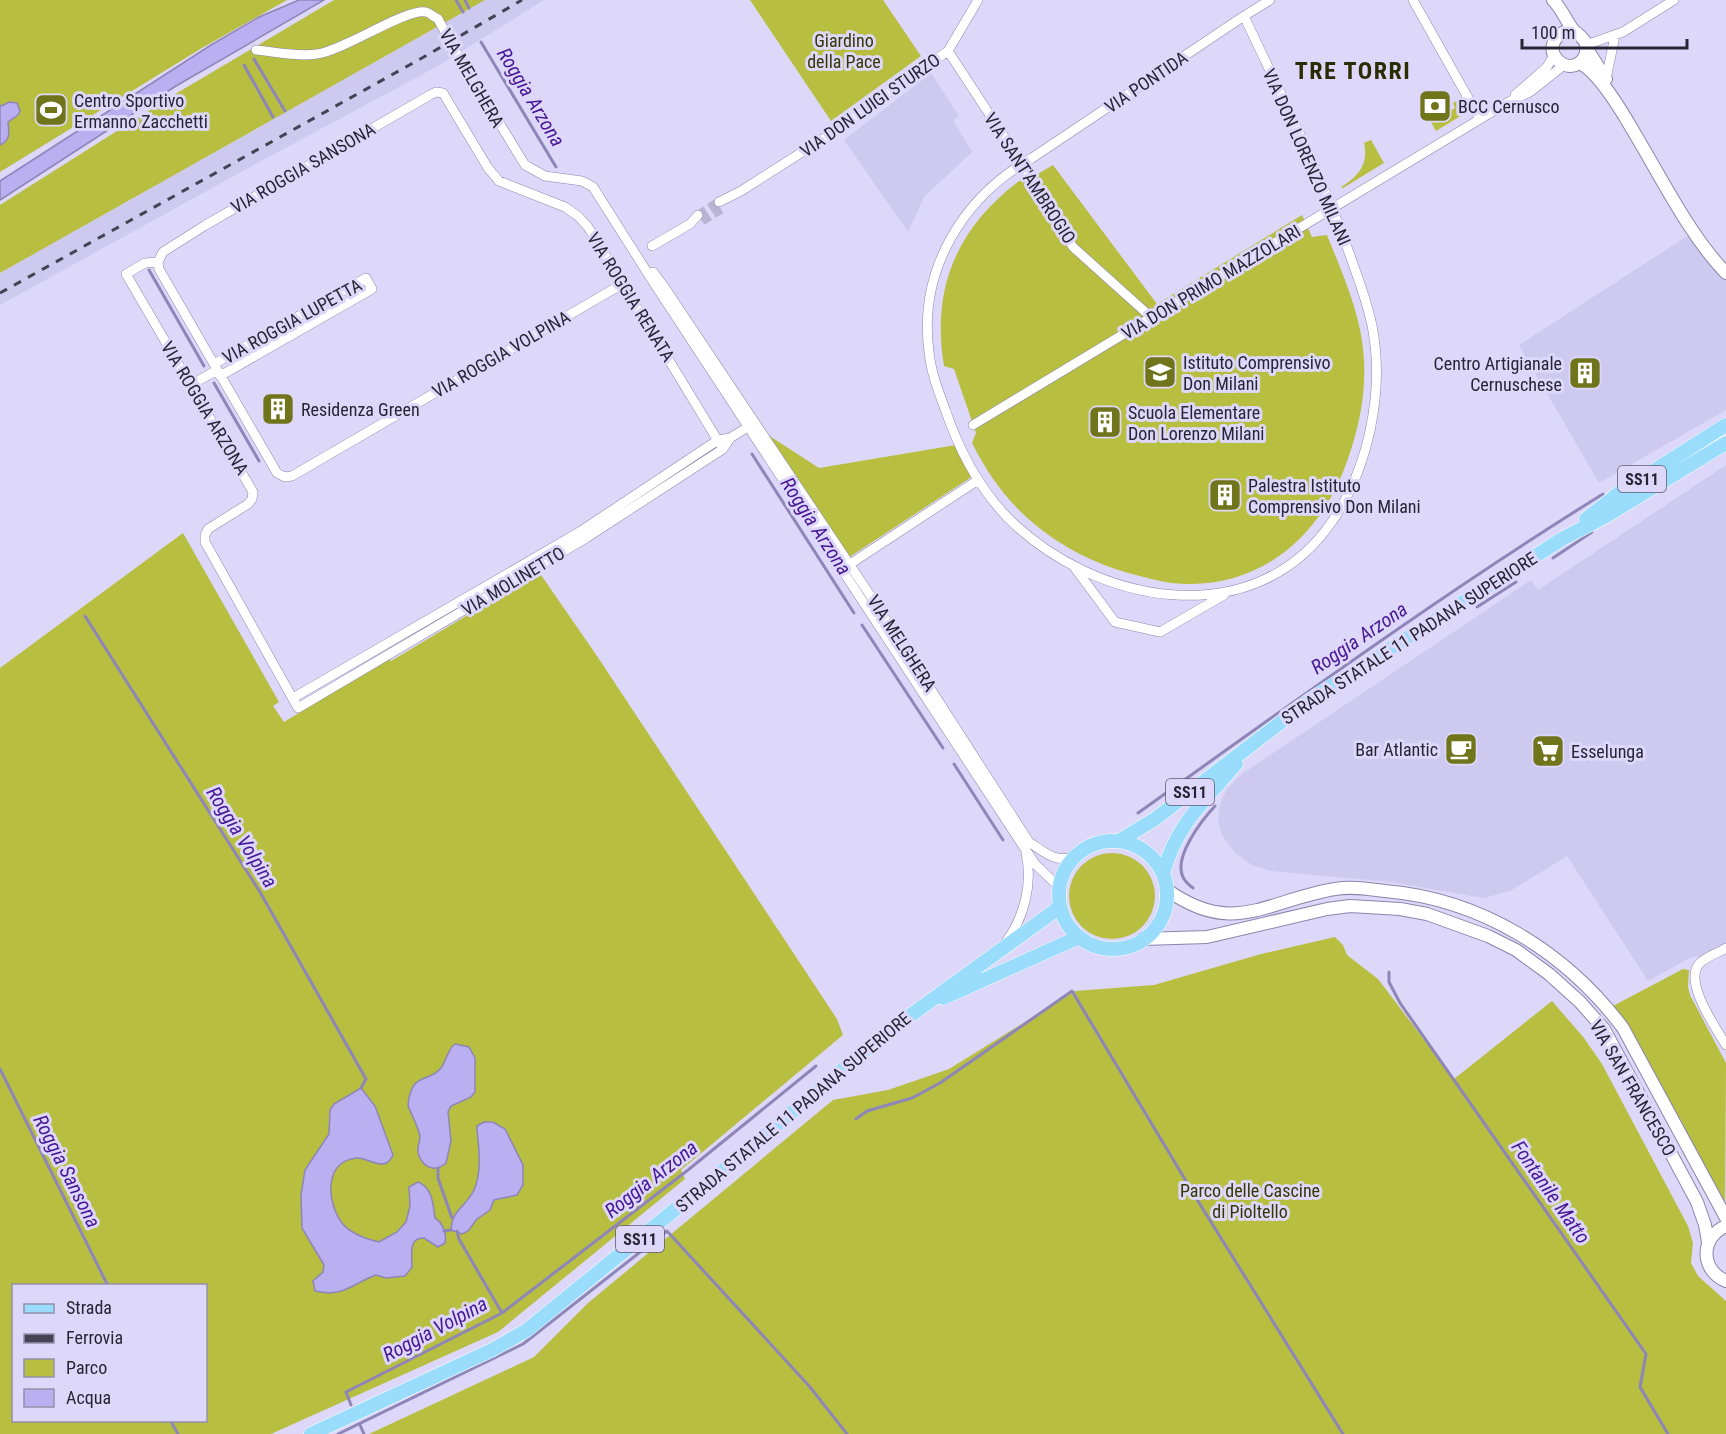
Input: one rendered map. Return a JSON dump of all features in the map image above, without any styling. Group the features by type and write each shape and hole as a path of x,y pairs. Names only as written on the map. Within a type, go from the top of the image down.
{"main road":[{"name":"SS11","path":"1562,539 1616,496 1726,425"},
{"name":"SS11","path":"1562,539 1606,516 1726,443"},
{"name":"STRADA STATALE 11 PADANA SUPERIORE","path":"1074,858 1094,844 1119,841 1155,819 1311,699 1562,539"},
{"name":"STRADA STATALE 11 PADANA SUPERIORE","path":"1162,874 1178,832 1258,740"},
{"path":"1074,858 1063,873 1059,887 1060,907 1067,924 1079,937 1092,945 1111,949 1128,947 1154,930 1166,904 1166,889 1162,874 1148,854 1136,846 1119,841"},
{"name":"STRADA STATALE 11 PADANA SUPERIORE","path":"311,1434 492,1350 527,1330 720,1173 882,1036 1060,907"},
{"name":"STRADA STATALE 11 PADANA SUPERIORE","path":"916,1010 1079,937"},
{"name":"STRADA STATALE 11 PADANA SUPERIORE","path":"307,1434 335,1423"}],"street":[{"name":"VIA DON LUIGI STURZO","path":"721,205 832,133 948,51 978,0"},
{"name":"VIA PONTIDA","path":"1022,164 1270,0"},
{"path":"1413,0 1480,119"},
{"path":"1553,0 1606,79 1614,100"},
{"path":"1553,0 1560,21 1559,35"},
{"path":"1586,47 1615,36 1674,0"},
{"name":"VIA MELGHERA","path":"256,50 316,54 339,48 416,13 427,12 438,19 525,165 545,176 582,181 594,187 639,259 662,282 1035,864 1059,887"},
{"name":"VIA DON LORENZO MILANI","path":"1022,164 985,192 958,224 939,261 929,301 927,335 933,376 957,441 978,480 996,504 1019,528 1052,553 1074,566 1112,582 1161,594 1195,596 1229,592 1277,573 1305,553 1317,541 1346,498 1368,438 1374,412 1377,360 1374,333 1365,299 1333,208 1244,16"},
{"path":"1577,33 1564,32 1559,35 1553,44 1554,55 1564,65 1579,63 1591,71 1614,100 1697,235 1726,273"},
{"path":"1606,79 1615,36"},
{"path":"1579,63 1586,54 1586,47"},
{"name":"VIA SANT'AMBROGIO","path":"948,51 1073,247 1152,318"},
{"name":"VIA DON PRIMO MAZZOLARI","path":"1510,101 1547,67 1554,55"},
{"name":"VIA DON PRIMO MAZZOLARI","path":"973,425 1533,89 1564,65"},
{"name":"VIA ROGGIA SANSONA","path":"158,262 163,252 204,226 433,93 445,94"},
{"name":"VIA ROGGIA RENATA","path":"445,94 495,176 503,183 561,205 578,216 592,232 721,445"},
{"path":"652,246 700,218"},
{"name":"VIA ROGGIA ARZONA","path":"210,528 248,504 253,492 126,274 144,263 158,262 159,268 277,473 285,477"},
{"name":"VIA ROGGIA LUPETTA","path":"366,278 372,289 217,370 366,278"},
{"name":"VIA ROGGIA VOLPINA","path":"285,477 291,476 624,283"},
{"path":"191,385 217,370"},
{"name":"VIA MOLINETTO","path":"210,528 205,535 205,542 298,708 586,538 752,425"},
{"name":"VIA MOLINETTO","path":"293,698 581,531 721,445"},
{"path":"846,567 978,480"},
{"name":"VIA DON LORENZO MILANI","path":"1074,566 1115,622 1160,632 1229,592"},
{"name":"VIA MELGHERA","path":"846,567 968,743 1029,842 1060,860 1074,858"},
{"name":"VIA MELGHERA","path":"1000,949 1017,927 1024,909 1028,863 1023,845"},
{"name":"VIA SAN FRANCESCO","path":"1166,889 1206,911 1230,914 1247,912 1337,889 1400,892 1435,899 1473,912 1516,932 1561,963 1606,1006 1623,1028 1726,1218"},
{"name":"VIA SAN FRANCESCO","path":"1143,939 1207,937 1327,909 1350,906 1400,909 1427,914 1470,928 1516,950 1556,980 1604,1029 1697,1202 1705,1225 1709,1268 1719,1278 1726,1281"},
{"path":"1726,948 1702,961 1696,968 1694,978 1697,992 1726,1046"},
{"path":"1708,1242 1714,1233 1726,1226"}],"shaded area":[{"path":"485,0 544,0 438,66 0,305 0,273"},
{"path":"931,73 959,116 953,120 972,152 924,197 908,232 844,140"},
{"path":"1692,233 1726,278 1726,410 1599,483 1519,345"},
{"path":"1726,465 1726,944 1701,957 1692,957 1648,981 1567,856 1510,891 1484,898 1390,882 1271,871 1252,865 1235,853 1222,835 1218,820 1220,804 1227,789 1242,774 1531,580 1538,590"}],"green space":[{"name":"Centro Sportivo Ermanno Zacchetti","path":"0,0 287,0 202,48 0,172"},
{"path":"334,0 485,0 0,273 0,205 177,93"},
{"name":"Giardino della Pace","path":"750,0 883,0 921,56 831,121"},
{"path":"1460,99 1467,112 1436,131 1431,122 1455,108 1453,103"},
{"path":"1371,140 1384,163 1343,188 1341,187 1361,169 1365,157 1364,143"},
{"name":"Istituto Comprensivo Don Milani","path":"1053,165 1157,304 1302,215 1312,237 1327,235 1351,296 1360,328 1364,360 1364,388 1360,415 1345,467 1333,494 1318,518 1300,539 1279,556 1256,570 1230,579 1201,584 1171,583 1132,574 1092,560 1043,531 1023,514 998,486 972,443 976,433 954,369 944,366 941,338 946,286 953,262 979,219 997,199 1019,181 1026,181"},
{"path":"765,433 819,468 956,445 973,476 848,558"},
{"path":"183,533 279,702 273,706 284,722 389,658 391,661 539,572 837,1019 843,1035 681,1170 685,1179 498,1332 271,1434 0,1434 0,668"},
{"path":"1112,853 1129,856 1143,865 1152,879 1155,896 1152,913 1143,927 1129,936 1112,939 1095,936 1081,927 1072,913 1069,896 1072,879 1081,865 1095,856"},
{"name":"Parco delle Cascine di Pioltello","path":"1335,937 1343,945 1347,955 1378,979 1454,1079 1552,1001 1584,1038 1602,1064 1688,1226 1693,1243 1691,1263 1698,1276 1726,1301 1726,1434 369,1434 534,1357 588,1303 833,1100 888,1090 949,1069 1075,991 1154,985 1261,954"},
{"path":"1683,969 1689,970 1690,995 1726,1063 1725,1207 1640,1046 1613,1006"}],"water":[{"path":"299,0 324,0 176,86 0,200 0,181 211,45 259,17"},
{"path":"9,102 17,103 20,111 8,122 8,138 0,145 0,105"},
{"path":"455,1044 469,1047 475,1058 475,1092 471,1097 451,1106 448,1112 451,1141 446,1163 433,1168 425,1165 420,1157 419,1133 408,1105 413,1087 421,1079 431,1076 441,1068"},
{"path":"361,1088 375,1106 393,1155 388,1162 383,1164 356,1158 345,1161 338,1167 331,1184 331,1195 337,1215 349,1230 379,1242 397,1232 406,1222 410,1206 409,1187 418,1182 427,1188 433,1202 435,1218 445,1232 445,1243 438,1247 424,1238 415,1241 412,1248 412,1267 405,1276 386,1278 376,1275 341,1291 325,1293 315,1291 313,1281 323,1272 324,1265 302,1228 301,1195 305,1170 329,1134 330,1110 334,1104"},
{"path":"484,1122 493,1122 505,1129 523,1165 523,1185 517,1195 494,1200 490,1210 462,1234 451,1230 452,1223 454,1217 471,1196 477,1183 479,1160 477,1126"}],"waterway":[{"name":"Roggia Arzona","path":"456,0 463,12"},
{"path":"465,0 469,8"},
{"name":"Roggia Arzona","path":"481,42 556,167"},
{"path":"254,59 285,111"},
{"name":"Roggia Volpina","path":"244,65 273,117"},
{"name":"Roggia Volpina","path":"149,270 204,366"},
{"name":"Roggia Volpina","path":"214,383 259,461"},
{"name":"Roggia Arzona","path":"752,454 854,613"},
{"name":"Roggia Arzona","path":"1138,813 1310,690 1484,570 1603,494"},
{"path":"1553,558 1592,532"},
{"path":"1477,607 1516,582"},
{"name":"Roggia Volpina","path":"85,616 260,892 366,1079 361,1088"},
{"name":"Roggia Arzona","path":"862,625 943,748"},
{"name":"Roggia Arzona","path":"954,764 1003,840"},
{"path":"1193,888 1183,877 1182,859 1190,839 1215,806"},
{"name":"Fontanile Matto","path":"1389,972 1389,982 1400,1003 1646,1354 1640,1387 1668,1434"},
{"path":"856,1119 867,1111 912,1098 940,1083 1072,991 1201,1206 1343,1434"},
{"name":"Roggia Arzona","path":"502,1313 688,1170 816,1066"},
{"name":"Roggia Sansona","path":"0,1069 107,1284"},
{"path":"438,1168 438,1178 452,1218"},
{"path":"444,1231 451,1230"},
{"name":"Roggia Volpina","path":"351,1405 346,1392 502,1313 459,1239 457,1231"},
{"path":"338,1434 523,1344 667,1231 810,1387 847,1434"},
{"name":"Roggia Sansona","path":"171,1422 178,1434"},
{"name":"Roggia Volpina","path":"360,1425 364,1434"}],"tunnel":[{"path":"698,215 719,202"},
{"path":"702,221 723,208"}],"railway":[{"path":"0,293 522,0"}],"place":[{"name":"BCC Cernusco","path":"1435,106"},
{"name":"Centro Sportivo Ermanno Zacchetti","path":"51,110"},
{"name":"Istituto Comprensivo Don Milani","path":"1160,372"},
{"name":"Centro Artigianale Cernuschese","path":"1585,373"},
{"name":"Residenza Green","path":"278,409"},
{"name":"Scuola Elementare Don Lorenzo Milani","path":"1105,422"},
{"name":"Palestra Istituto Comprensivo Don Milani","path":"1225,495"},
{"name":"Bar Atlantic","path":"1461,749"},
{"name":"Esselunga","path":"1548,751"}],"district":[{"name":"TRE TORRI","path":"1353,71"}]}
